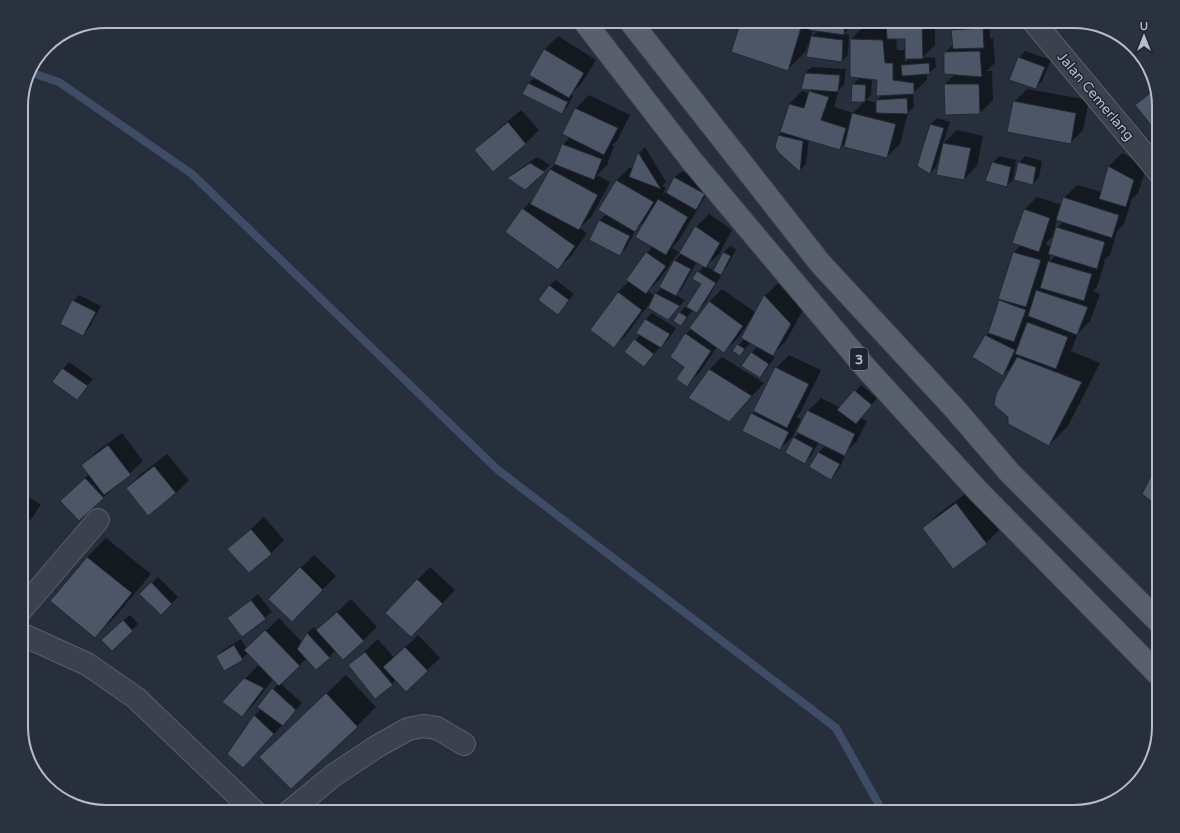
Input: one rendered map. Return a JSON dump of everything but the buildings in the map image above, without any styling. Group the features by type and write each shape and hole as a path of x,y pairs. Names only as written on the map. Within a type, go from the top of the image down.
{"main road":[{"name":"3","path":"589,28 692,161 865,367 978,491 1152,668"},
{"path":"635,28 820,263 955,409 1009,472 1152,615"}],"street":[{"name":"Jalan Cemerlang","path":"1039,28 1152,164"},
{"path":"28,602 98,520"},
{"path":"28,637 87,664 136,698 249,805"},
{"path":"298,805 334,775 376,747 408,729 423,726 437,728 464,744"}],"waterway":[{"path":"35,74 59,82 192,174 498,470 836,728 879,805"}]}
